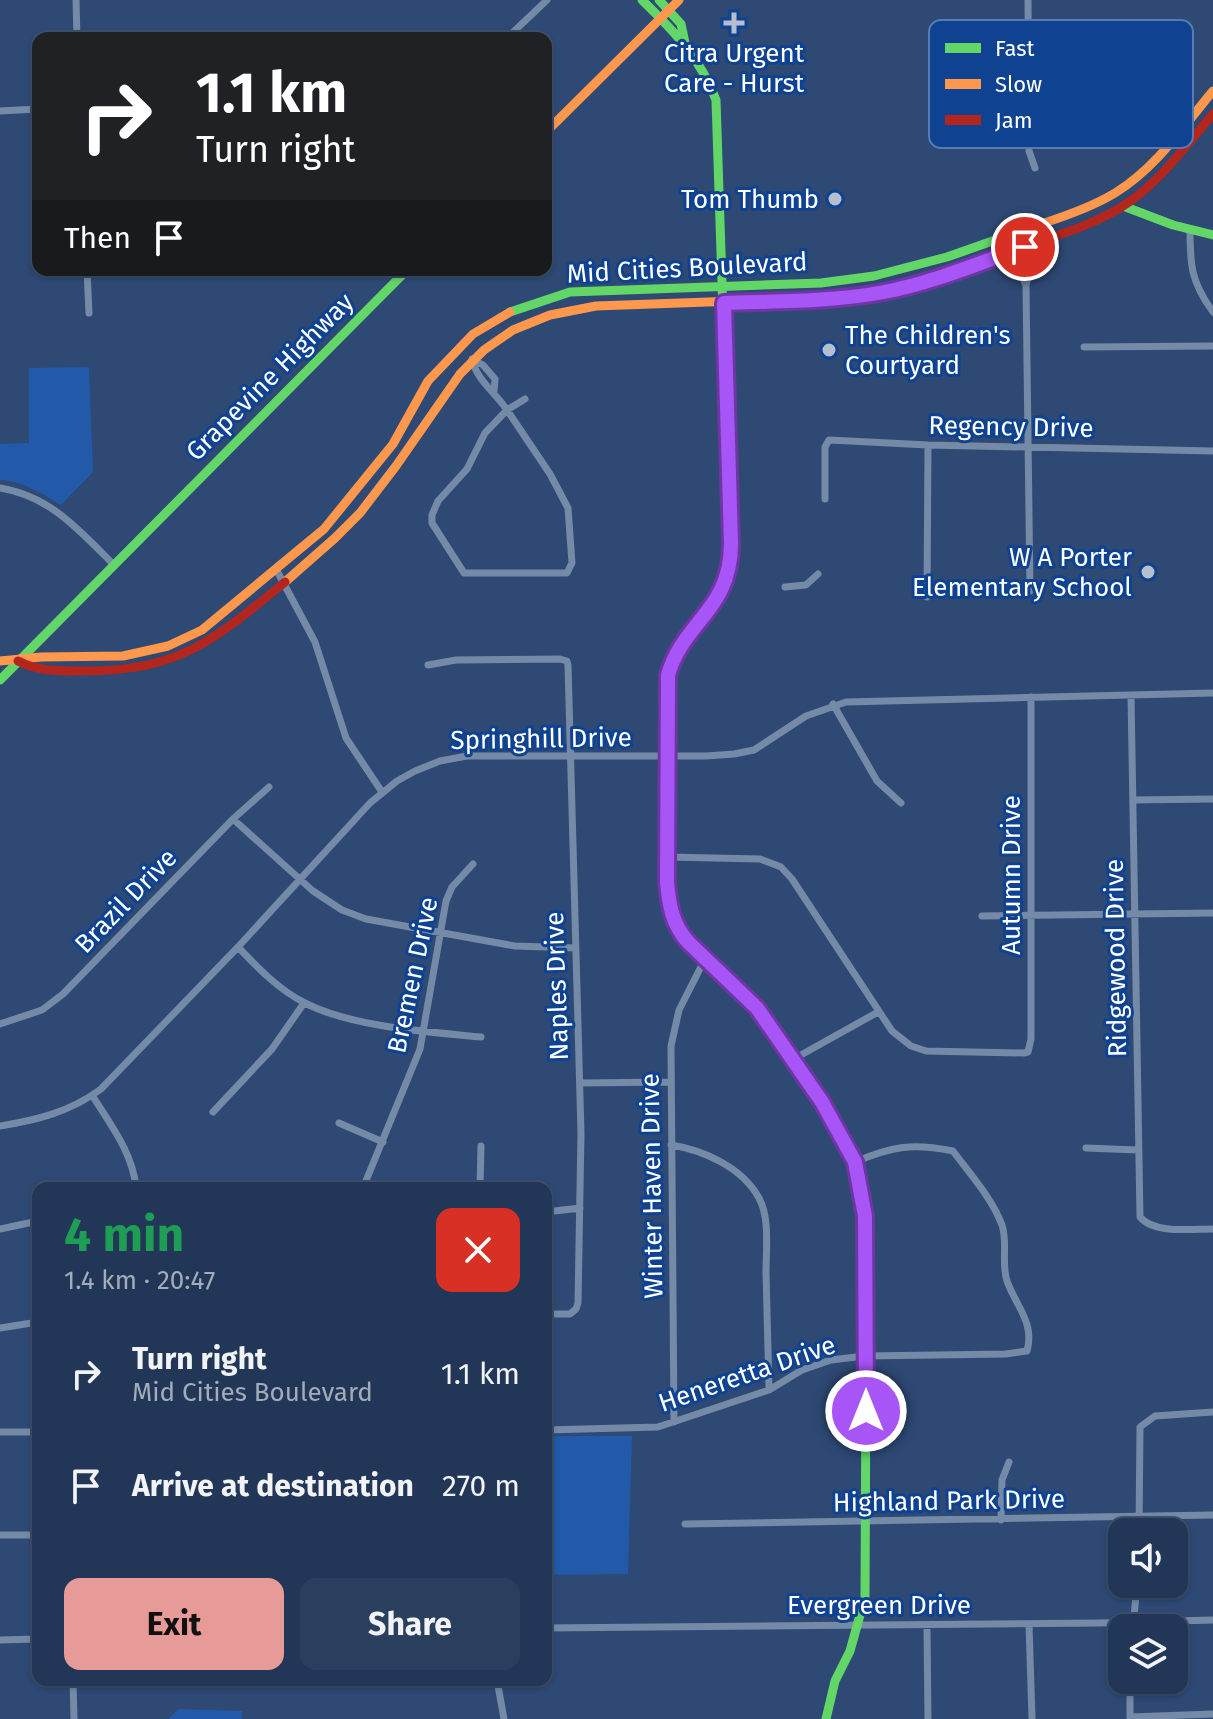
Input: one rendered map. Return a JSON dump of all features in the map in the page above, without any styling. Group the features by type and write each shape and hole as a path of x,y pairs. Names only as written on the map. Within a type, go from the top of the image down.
{"main road":[{"path":"642,0 665,14"},
{"path":"659,0 665,14 707,76 716,100 731,543 729,573 717,600 673,659 668,675 668,901 675,924 688,942 757,1008 822,1102 855,1162 865,1216 865,1597 850,1651 835,1681 826,1719"},
{"path":"552,126 679,0"},
{"name":"Mid Cities Boulevard","path":"1193,115 1213,91"},
{"name":"Mid Cities Boulevard","path":"1193,137 1213,114"},
{"name":"Mid Cities Boulevard","path":"18,661 41,657 123,656 168,646 202,630 324,529 393,444 428,381 459,346 485,325 513,310 570,292 821,283 908,270 1076,211 1115,193 1165,148"},
{"name":"Mid Cities Boulevard","path":"18,661 32,670 108,671 151,666 185,655 222,634 334,542 372,500 444,391 472,359 487,346 545,316 568,309 611,305 821,299 912,286 1081,227 1123,206 1159,177 1184,148"},
{"path":"1156,158 1152,170 1129,191 1123,206 1173,225 1213,235"},
{"name":"Grapevine Highway","path":"0,680 401,276"},
{"path":"883,276 885,292"},
{"path":"611,290 611,305"},
{"path":"459,346 472,359"},
{"path":"0,661 18,661"}],"street":[{"path":"76,0 77,32"},
{"path":"513,32 547,0"},
{"path":"0,111 32,109"},
{"path":"1029,148 1035,168"},
{"path":"1190,229 1190,266 1196,284 1213,312"},
{"path":"1030,245 1030,270 1026,285 1030,591"},
{"path":"1013,251 1026,285"},
{"path":"87,276 89,313"},
{"path":"1084,347 1213,346"},
{"path":"472,359 475,372 507,410 550,474 568,508 572,568 567,573 464,573 432,523 432,515 438,501 467,469 485,433 507,410 525,399"},
{"name":"Regency Drive","path":"825,499 825,447 829,440 1213,451"},
{"path":"927,597 928,445"},
{"path":"0,488 54,508 113,564"},
{"path":"276,569 315,642 346,738 382,792"},
{"path":"785,587 806,585 818,574"},
{"name":"Naples Drive","path":"428,665 456,660 565,659 568,665 580,1083 578,1303 574,1312 552,1314"},
{"name":"Springhill Drive","path":"0,1126 34,1121 76,1106 113,1078 382,792 415,771 454,758 489,755 669,757 754,750 806,716 833,704 862,700 1213,693"},
{"name":"Ridgewood Drive","path":"1131,695 1141,1219 1164,1228 1213,1229"},
{"name":"Autumn Drive","path":"878,1012 892,1031 918,1049 1028,1052 1031,1039 1031,697"},
{"path":"833,704 877,781 901,803"},
{"name":"Brazil Drive","path":"0,1024 42,1010 63,994 233,819 269,787"},
{"path":"1133,800 1213,799"},
{"path":"233,819 300,880 342,910 366,919 532,948 576,948"},
{"path":"667,857 760,859 781,867 792,879 878,1012 792,1060"},
{"name":"Bremen Drive","path":"366,1182 414,1070 424,1032 446,901 452,887 473,864"},
{"path":"982,916 1213,913"},
{"path":"238,947 275,983 304,1003 353,1019 424,1032 481,1037"},
{"name":"Winter Haven Drive","path":"674,1422 670,1082 674,1027 690,984 706,957"},
{"path":"213,1112 272,1049 304,1003"},
{"path":"580,1083 670,1082"},
{"path":"92,1095 123,1145 135,1182"},
{"path":"339,1123 383,1142"},
{"path":"671,1145 687,1147 718,1160 747,1182 761,1201 766,1233 769,1390"},
{"path":"480,1182 481,1146"},
{"name":"Heneretta Drive","path":"552,1430 658,1427 769,1390 802,1370 831,1360 865,1356 1027,1351 1031,1337 1028,1320 1014,1300 1005,1275 1006,1245 1001,1224 984,1193 953,1151 928,1146 889,1148 855,1162"},
{"path":"1086,1148 1138,1150"},
{"path":"552,1211 580,1208"},
{"path":"0,1229 32,1222"},
{"path":"0,1328 32,1323"},
{"path":"1139,1517 1139,1433 1143,1423 1165,1414 1213,1412"},
{"path":"0,1432 32,1432"},
{"path":"1001,1520 1002,1480 1009,1462"},
{"name":"Highland Park Drive","path":"685,1524 1213,1515"},
{"path":"0,1535 32,1535"},
{"name":"Evergreen Drive","path":"1188,1622 1213,1620"},
{"path":"1029,1624 1032,1719"},
{"path":"927,1625 928,1719"},
{"name":"Evergreen Drive","path":"552,1628 1108,1625"},
{"path":"0,1640 32,1639"},
{"path":"73,1686 74,1719"},
{"path":"498,1686 504,1719"},
{"path":"1130,1694 1130,1718 1213,1714"}],"shaded area":[{"path":"89,367 93,472 61,505 24,485 0,480 0,444 29,443 29,368"},
{"path":"552,1436 632,1436 628,1574 552,1575"},
{"path":"178,1709 242,1711 242,1719 168,1719"}],"traffic: fast":[{"path":"642,0 694,58 716,100 731,558 718,595"},
{"path":"659,0 681,24 685,43"},
{"path":"1123,206 1173,225 1213,235"},
{"path":"510,312 570,292 821,283 874,276 947,257 1041,224"},
{"path":"0,680 401,276"},
{"path":"826,1719 835,1681 850,1651 865,1597 866,1368"}],"traffic: slow":[{"path":"552,126 679,0"},
{"path":"1193,115 1213,91"},
{"path":"1041,224 1115,193 1143,172 1166,148"},
{"path":"285,582 360,513 460,374 484,350 513,330 550,315 596,306 853,297"},
{"path":"0,661 123,656 168,646 202,630 324,529 393,444 428,381 473,334 510,312"},
{"path":"678,928 757,1008 822,1102 855,1162 865,1216 866,1368"}],"traffic: jam":[{"path":"1193,138 1213,114"},
{"path":"853,297 936,277 1089,224 1129,202 1185,148"},
{"path":"18,661 42,669 84,671 117,670 171,658 216,636 285,582"},
{"path":"678,928 668,901 668,675 682,645 718,595"}],"place":[{"name":"Citra Urgent Care - Hurst","path":"734,23"},
{"name":"Tom Thumb","path":"835,199"},
{"name":"The Children's Courtyard","path":"829,350"},
{"name":"W A Porter Elementary School","path":"1148,572"}],"route":[{"path":"866,1411 865,1216 855,1162 822,1102 780,1039 739,989 688,942 671,913 667,882 668,675 673,659 717,600 729,573 731,543 724,303 855,297 885,292 912,286 1025,247"}]}
